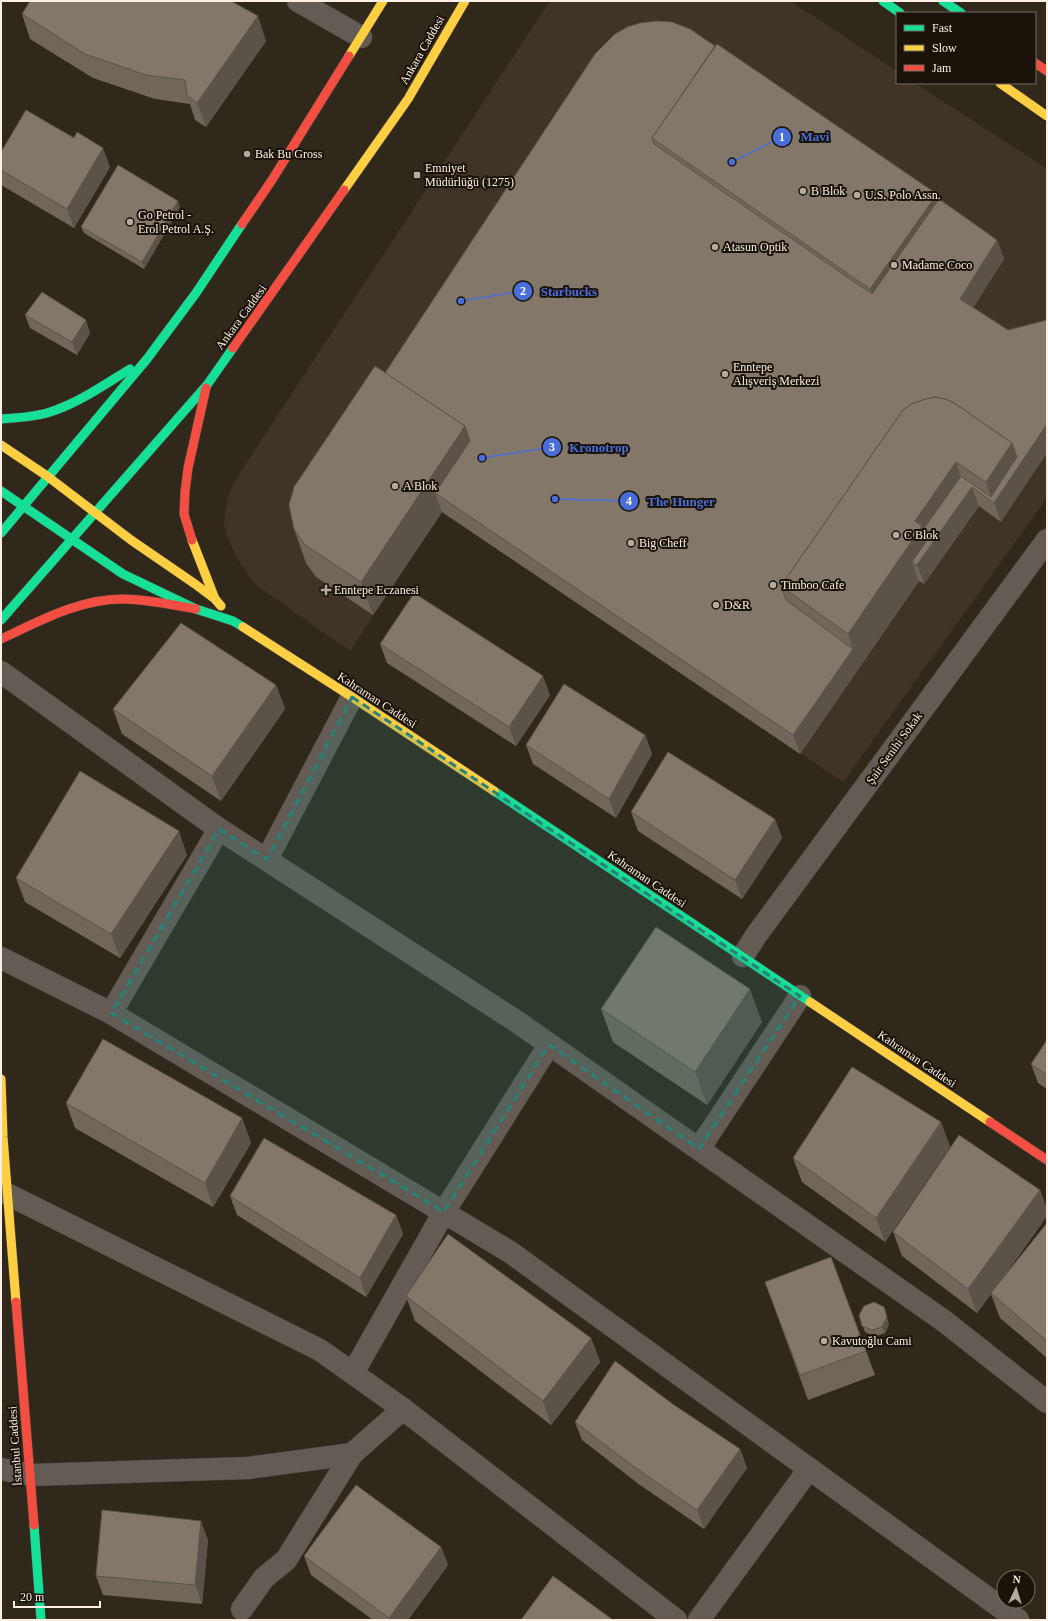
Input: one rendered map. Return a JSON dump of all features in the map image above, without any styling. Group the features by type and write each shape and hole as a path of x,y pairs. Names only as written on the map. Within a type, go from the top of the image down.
{"main road":[{"path":"1,533 47,476 147,359 196,292 272,180 383,1"},
{"name":"Ankara Caddesi","path":"1,620 207,385 408,99 465,1"},
{"path":"883,1 899,12"},
{"path":"943,1 960,12"},
{"path":"408,99 455,28 469,12"},
{"path":"1036,64 1047,71"},
{"path":"1001,84 1047,116"},
{"path":"1,420 25,418 53,411 112,381 147,359"},
{"path":"207,385 188,468 184,514 190,538 215,599"},
{"name":"Kahraman Caddesi","path":"1,445 47,476 95,513 215,599 233,621"},
{"name":"Kahraman Caddesi","path":"1,492 123,574 196,609 233,621 352,697 743,956 800,996 1047,1160"},
{"path":"1,639 67,610 102,600 141,600 196,609"},
{"name":"İstanbul Caddesi","path":"1,1079 5,1193 30,1475 41,1620"}],"street":[{"path":"298,1 361,37"},
{"name":"Şair Senihi Sokak","path":"743,956 755,937 1047,540"},
{"path":"1,672 219,829 516,1021 944,1321 1047,1402"},
{"path":"267,859 352,697"},
{"path":"111,1013 219,829"},
{"path":"1,958 111,1013 510,1252 1018,1620"},
{"path":"698,1149 800,996"},
{"path":"354,1373 444,1212 549,1045"},
{"path":"5,1193 320,1350 403,1409 676,1620"},
{"path":"242,1609 264,1578 286,1560 352,1454 403,1409"},
{"path":"1,1469 30,1475 248,1468 352,1454"},
{"path":"699,1620 809,1469"}],"highlighted area":[{"path":"352,697 800,996 699,1149 549,1045 444,1212 111,1013 219,829 267,859"}],"shaded area":[{"name":"Enntepe Alışveriş Merkezi","path":"550,1 790,1 896,70 896,84 917,84 1047,169 1047,498 843,782 442,512 350,651 260,588 251,579 237,558 227,536 224,524 230,491 241,471"}],"building":[{"path":"30,1 231,1 258,16 197,103 187,95 185,80 146,75 85,54 22,14"},
{"name":"Enntepe Alışveriş Merkezi","path":"657,21 672,22 690,29 715,46 652,138 654,144 872,294 939,199 997,240 960,299 1008,330 1047,320 1047,424 994,503 972,487 917,565 912,562 927,540 923,530 961,476 991,497 1017,457 1012,443 954,403 935,397 911,404 903,410 781,586 786,600 853,649 793,735 435,493 470,441 465,426 385,373 595,54 615,34 627,27 640,23"},
{"name":"B Blok","path":"717,44 937,194 870,289 652,138"},
{"path":"26,110 74,138 77,132 103,148 67,209 1,170 1,152"},
{"path":"118,165 178,201 142,262 81,227"},
{"path":"42,292 86,320 72,342 25,315"},
{"name":"A Blok","path":"375,366 465,426 361,582 304,544 294,529 289,505 294,487"},
{"path":"935,397 954,403 1012,443 986,482 956,462 915,521 922,526 848,634 781,586 903,410 911,404"},
{"path":"414,593 543,676 509,727 380,644"},
{"path":"181,623 276,685 212,776 113,709"},
{"path":"564,684 645,735 609,799 526,745"},
{"path":"668,752 775,819 735,880 631,812"},
{"path":"80,771 179,831 111,934 16,878"},
{"path":"656,927 750,989 695,1072 601,1009"},
{"path":"103,1039 242,1118 205,1183 66,1103"},
{"path":"1047,1040 1047,1075 1031,1064"},
{"path":"852,1067 941,1122 876,1218 793,1158"},
{"path":"959,1135 1040,1190 968,1289 893,1232"},
{"path":"264,1138 396,1215 360,1278 230,1196"},
{"path":"1047,1223 1047,1341 991,1293"},
{"path":"448,1234 591,1338 543,1401 406,1296"},
{"name":"Kavutoğlu Cami","path":"831,1257 866,1351 800,1375 765,1282"},
{"path":"874,1302 884,1307 887,1317 882,1327 872,1330 862,1326 859,1315 864,1306"},
{"path":"615,1361 674,1405 740,1449 697,1510 633,1466 575,1422"},
{"path":"356,1485 441,1547 389,1618 304,1556"},
{"path":"102,1510 201,1521 195,1585 96,1576"},
{"path":"553,1576 613,1620 521,1620"}],"traffic: fast":[{"path":"883,1 899,12"},
{"path":"943,1 960,12"},
{"path":"1,533 147,359 196,293 242,224"},
{"path":"1,620 207,385 233,348"},
{"path":"1,419 19,418 47,413 69,405 90,394 130,369"},
{"path":"1,491 123,574 196,609 233,621 243,627"},
{"path":"494,791 810,1002"},
{"path":"34,1525 41,1620"}],"traffic: slow":[{"path":"349,56 383,1"},
{"path":"344,190 408,99 465,1"},
{"path":"1001,84 1047,116"},
{"path":"1,445 47,476 131,540 195,584 215,599 221,606"},
{"path":"192,540 215,599"},
{"path":"243,627 494,791"},
{"path":"810,1002 990,1122"},
{"path":"1,1079 3,1137 16,1302"}],"traffic: jam":[{"path":"242,224 272,180 349,56"},
{"path":"1036,64 1047,71"},
{"path":"233,348 344,190"},
{"path":"192,540 184,514 185,492 188,468 206,388"},
{"path":"1,639 60,612 107,600 141,600 196,609"},
{"path":"990,1122 1047,1160"},
{"path":"16,1302 34,1525"}],"place":[{"name":"Bak Bu Gross","path":"247,154"},
{"name":"Mavi","path":"732,162"},
{"name":"Emniyet Müdürlüğü (1275)","path":"417,175"},
{"name":"B Blok","path":"803,191"},
{"name":"U.S. Polo Assn.","path":"857,195"},
{"name":"Go Petrol - Erol Petrol A.Ş.","path":"130,222"},
{"name":"Atasun Optik","path":"715,247"},
{"name":"Madame Coco","path":"894,265"},
{"name":"Starbucks","path":"461,301"},
{"name":"Enntepe Alışveriş Merkezi","path":"725,374"},
{"name":"Kronotrop","path":"482,458"},
{"name":"A Blok","path":"395,486"},
{"name":"The Hunger","path":"555,499"},
{"name":"C Blok","path":"896,535"},
{"name":"Big Cheff","path":"631,543"},
{"name":"Timboo Cafe","path":"773,585"},
{"name":"Enntepe Eczanesi","path":"326,590"},
{"name":"D&R","path":"716,605"},
{"name":"Kavutoğlu Cami","path":"824,1341"}]}
